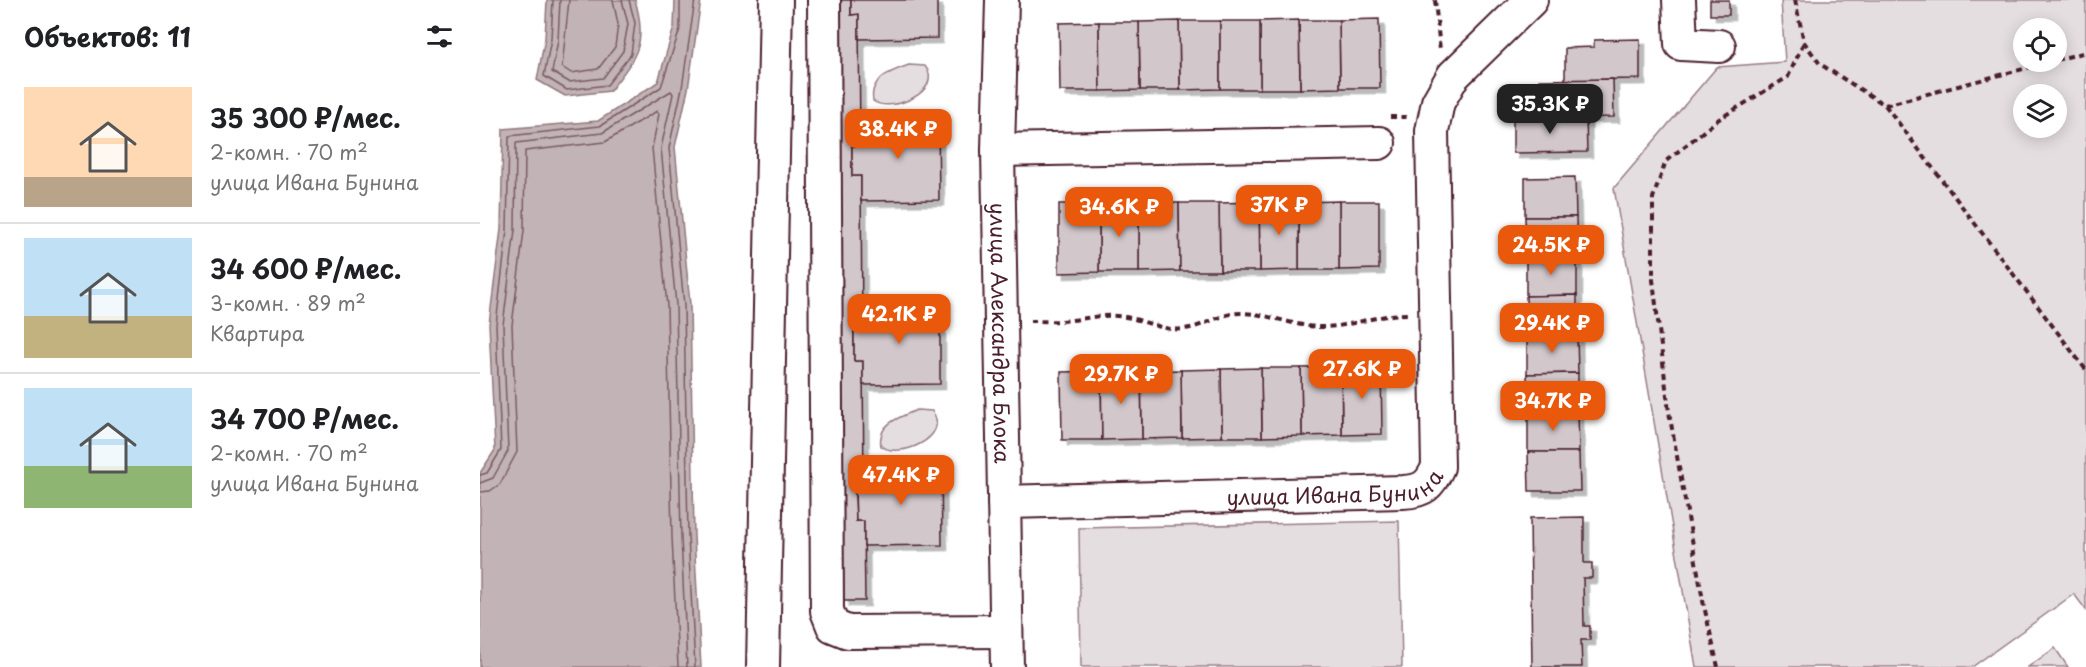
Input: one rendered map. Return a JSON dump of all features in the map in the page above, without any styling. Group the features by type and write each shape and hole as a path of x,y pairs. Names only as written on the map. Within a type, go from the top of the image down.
{"street":[{"path":"763,667 776,0"},
{"path":"824,0 826,611 833,626 848,632 1006,631"},
{"name":"улица Александра Блока","path":"1002,0 998,150 1006,667"},
{"name":"улица Ивана Бунина","path":"1004,501 1403,492 1419,491 1431,483 1438,466 1432,131 1438,102 1455,74 1531,0"},
{"path":"1679,0 1681,44 1719,46"},
{"path":"998,150 1379,143"}],"path":[{"path":"1436,0 1439,49 1442,58 1455,74"},
{"path":"1795,0 1804,42 1820,64 1885,105 2086,370"},
{"path":"1718,667 1669,412 1653,280 1653,198 1666,161 1719,119 1788,77 1804,42"},
{"path":"2067,57 2086,52"},
{"path":"1885,105 2013,72"},
{"path":"1030,321 1071,320 1095,315 1120,316 1166,329 1184,330 1220,315 1242,313 1293,325 1323,327 1348,324 1373,316 1413,314"}],"shaded area":[{"path":"1781,0 2086,0 2086,610 2074,594 1972,667 1696,667 1614,188 1717,67 1785,62"},
{"path":"909,65 925,66 929,75 928,84 922,91 913,98 892,105 873,101 873,93 878,81 889,73"},
{"path":"917,410 932,411 936,421 935,429 929,437 921,444 910,448 889,450 881,446 882,432 891,422"},
{"path":"1399,521 1402,667 1081,667 1079,528"},
{"path":"2055,648 2068,667 2028,667"}],"water":[{"path":"547,0 635,0 639,15 640,39 633,59 610,91 565,96 537,80 545,38"},
{"path":"675,0 701,0 688,89 675,147 690,304 694,536 701,667 480,667 480,473 495,450 489,324 501,229 503,129 598,121 658,82 674,27"}],"building":[{"path":"837,0 851,0 851,15 859,14 860,146 852,146 852,176 861,176 862,330 854,330 854,361 863,361 864,491 855,491 856,521 864,521 865,601 843,601"},
{"path":"851,0 937,0 937,38 859,39 859,14 851,15"},
{"path":"1710,0 1729,0 1729,15 1710,15"},
{"path":"1379,19 1380,88 1340,88 1339,20"},
{"path":"1299,20 1339,20 1340,88 1300,89"},
{"path":"1299,20 1300,89 1260,89 1260,21"},
{"path":"1179,21 1220,21 1220,89 1180,90"},
{"path":"1179,21 1180,90 1140,90 1139,22"},
{"path":"1220,21 1260,21 1260,89 1220,89"},
{"path":"1099,22 1100,91 1060,91 1059,23"},
{"path":"1099,22 1139,22 1140,90 1100,91"},
{"path":"1640,39 1640,79 1565,80 1565,48 1594,47 1594,40"},
{"path":"1613,79 1614,117 1540,118 1539,80"},
{"path":"1586,117 1587,152 1513,153 1513,118"},
{"path":"938,120 939,200 861,201 861,176 852,176 852,146 860,146 860,121"},
{"path":"1575,177 1576,217 1525,217 1525,178"},
{"path":"1339,201 1379,201 1379,269 1339,270"},
{"path":"1339,201 1339,270 1299,270 1299,202"},
{"path":"1259,202 1299,202 1299,270 1260,271"},
{"path":"1259,202 1260,271 1220,271 1219,203"},
{"path":"1139,203 1179,203 1180,271 1139,272"},
{"path":"1139,203 1139,272 1099,272 1099,204"},
{"path":"1179,203 1219,203 1220,271 1180,271"},
{"path":"1059,204 1099,204 1099,272 1059,273"},
{"path":"1525,217 1576,217 1577,256 1526,256"},
{"path":"1526,256 1577,256 1577,295 1526,296"},
{"path":"1577,295 1577,334 1527,335 1526,296"},
{"path":"862,305 940,305 940,384 863,385 863,361 854,361 854,330 862,330"},
{"path":"1577,334 1578,373 1527,374 1527,335"},
{"path":"1381,366 1382,434 1342,435 1341,367"},
{"path":"1341,367 1342,435 1302,436 1301,368"},
{"path":"1261,368 1301,368 1302,436 1262,437"},
{"path":"1261,368 1262,437 1222,437 1221,369"},
{"path":"1221,369 1222,437 1182,438 1181,370"},
{"path":"1181,370 1182,438 1142,439 1141,371"},
{"path":"1101,371 1102,440 1062,440 1061,372"},
{"path":"1101,371 1141,371 1142,439 1102,440"},
{"path":"1578,373 1578,412 1528,413 1527,374"},
{"path":"1578,412 1579,452 1528,452 1528,413"},
{"path":"1528,452 1579,452 1580,491 1529,491"},
{"path":"941,465 942,545 864,546 864,521 856,521 855,491 864,491 863,466"},
{"path":"1584,517 1584,563 1592,563 1592,578 1583,578 1584,626 1590,626 1590,640 1581,640 1582,667 1532,667 1530,518"}]}
